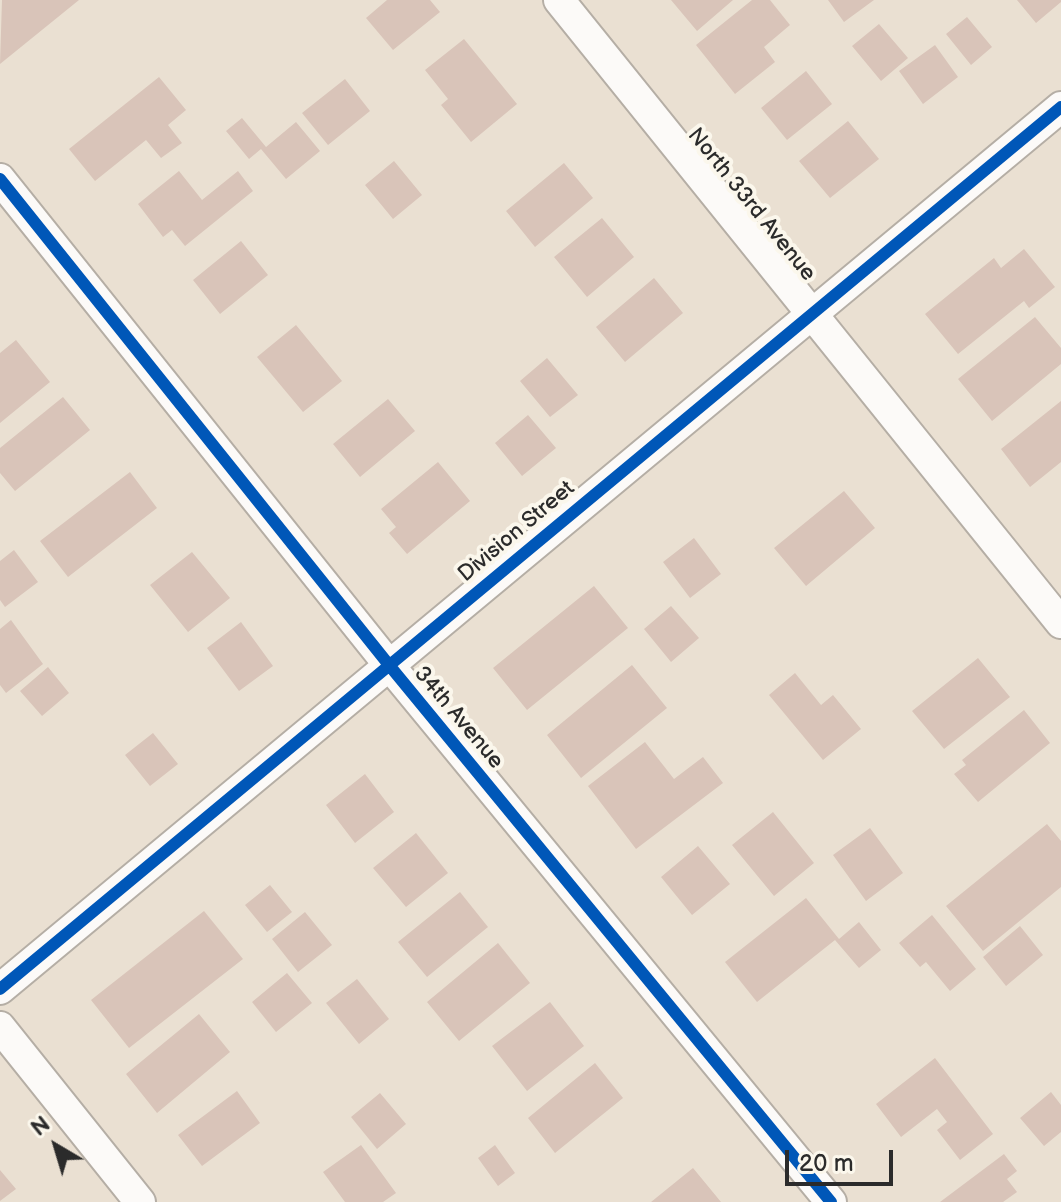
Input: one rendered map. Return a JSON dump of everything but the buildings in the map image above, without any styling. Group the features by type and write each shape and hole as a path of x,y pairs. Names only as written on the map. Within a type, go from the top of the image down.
{"street":[{"name":"North 33rd Avenue","path":"559,0 1061,623"},
{"name":"Division Street","path":"0,989 1061,107"},
{"name":"34th Avenue","path":"0,179 389,665 831,1202"},
{"path":"0,1027 140,1202"}],"cycle path":[{"path":"0,989 1061,107"},
{"path":"0,179 389,665 831,1202"}]}
